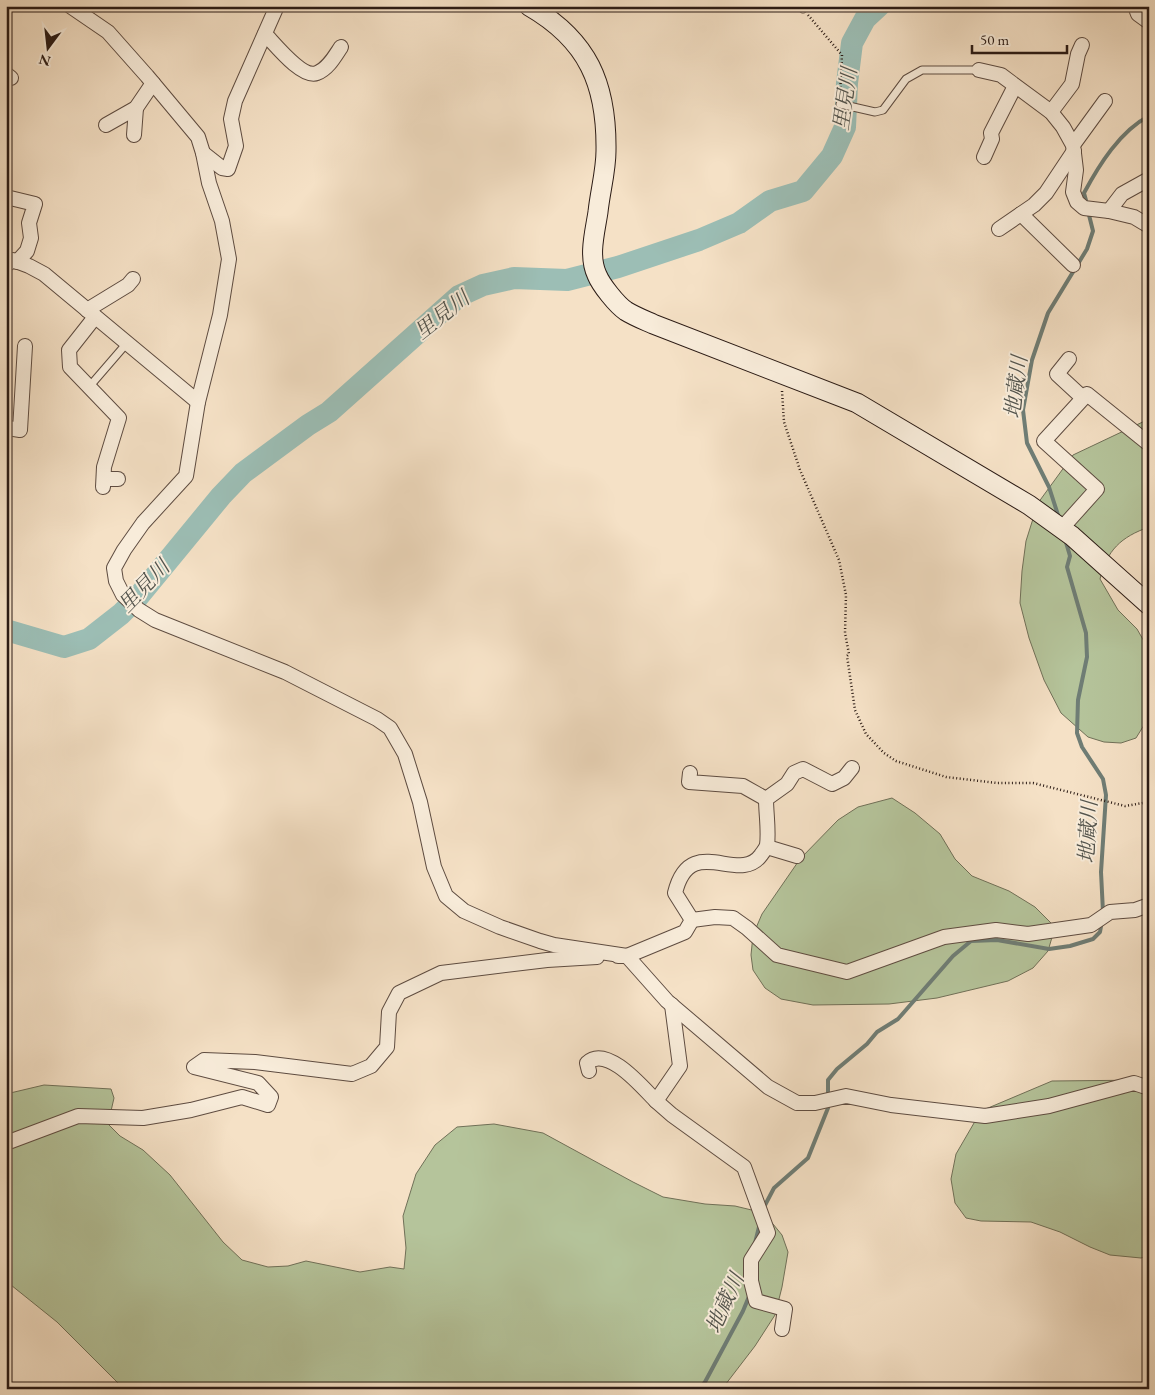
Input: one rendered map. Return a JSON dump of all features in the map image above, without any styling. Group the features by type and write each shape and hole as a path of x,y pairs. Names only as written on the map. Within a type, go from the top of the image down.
{"street":[{"path":"70,6 108,32 198,137 209,183 222,221 229,259 220,315 198,402 186,476 143,523 114,568 116,581 123,595 139,610 155,620 285,672 377,719 390,728 407,762 420,802 434,867 446,896 464,911 554,945 627,956 672,1005 768,1087 797,1103 815,1103 846,1096 891,1105 985,1116 1049,1106 1134,1084 1149,1088"},
{"path":"203,153 222,168 228,169 236,146 231,119 235,101 278,6"},
{"path":"529,6 549,18 579,47 596,79 605,112 606,153 592,254 597,276 625,310 653,324 857,403 1029,505 1072,536 1149,605"},
{"path":"1136,6 1138,14 1149,22"},
{"path":"265,34 293,64 312,74 318,73 331,62 341,47"},
{"path":"1051,112 1072,84 1078,54 1082,45"},
{"path":"979,70 1000,75 1051,112 1063,127 1074,148 1076,170 1073,192 1077,202 1084,208 1134,217 1149,226"},
{"path":"106,125 136,108 153,83"},
{"path":"984,157 992,138 990,133 1015,86"},
{"path":"999,229 1034,205 1046,193 1104,101"},
{"path":"134,135 136,108"},
{"path":"1109,211 1122,194 1149,180"},
{"path":"6,197 35,204 29,224 31,238 27,251 12,263"},
{"path":"1021,214 1073,265"},
{"path":"12,263 29,266 44,274 198,402"},
{"path":"118,479 104,483 104,467 119,418 70,367 69,350 91,314 128,286 133,279"},
{"path":"6,426 20,430 25,346"},
{"path":"1069,359 1057,374 1082,398"},
{"path":"1062,528 1097,488 1044,441 1082,398 1087,394 1114,408 1149,444"},
{"path":"766,799 787,784 794,773 803,769 832,784 844,778 852,768"},
{"path":"690,773 689,782 743,786 766,799"},
{"path":"692,920 675,894 679,879 688,868 703,861 743,866 758,860 767,847 766,799"},
{"path":"767,847 797,856"},
{"path":"692,920 715,917 733,918 777,955 847,972 944,937 996,930 1028,934 1091,925 1110,912 1135,910 1149,905"},
{"path":"6,1143 78,1116 143,1118 191,1110 242,1097 268,1106 271,1097 258,1083 194,1067 204,1060 255,1062 352,1074 371,1066 387,1047 389,1012 400,993 441,973 547,960 627,956 685,932 692,920"},
{"path":"656,1100 680,1066 672,1005"},
{"path":"589,1071 587,1062 591,1059 611,1060 672,1115 744,1167 768,1233 751,1260 750,1281 756,1301 785,1309 782,1329"}],"lane":[{"path":"840,104 875,112 883,110 906,79 922,70 979,70"},
{"path":"89,387 127,343"}],"path":[{"path":"802,7 842,55 840,104"},
{"path":"790,377 781,376 784,422 800,470 839,560 846,595 845,633 849,654 848,668 855,710 866,734 884,753 896,761 946,777 997,783 1033,783 1125,806 1149,802"}],"green space":[{"path":"1149,419 1149,527 1123,540 1111,552 1100,579 1118,610 1137,629 1149,650 1149,717 1136,738 1121,743 1104,742 1088,737 1061,713 1044,680 1029,638 1020,603 1026,541 1038,503 1073,455"},
{"path":"892,798 915,813 940,834 955,859 972,876 1009,891 1035,907 1055,927 1048,951 1033,968 1008,981 937,998 889,1004 813,1005 781,999 765,988 753,970 751,955 753,935 762,914 800,859 838,820 858,807"},
{"path":"1149,1080 1149,1256 1141,1258 1110,1255 1060,1232 1031,1222 981,1221 966,1218 955,1203 951,1179 956,1154 981,1111 1052,1081"},
{"path":"44,1085 111,1089 114,1098 108,1124 120,1136 143,1150 170,1175 223,1242 242,1260 268,1267 288,1266 306,1261 360,1272 390,1267 404,1269 406,1248 403,1216 416,1174 435,1145 457,1127 494,1124 543,1133 663,1197 705,1204 735,1206 764,1213 782,1235 788,1252 775,1315 755,1346 722,1389 124,1389 57,1322 6,1281 6,1094"}],"waterway":[{"name":"里見川","path":"6,630 64,647 89,639 121,614 138,597 221,496 243,473 308,425 329,412 459,296 483,285 514,278 567,280 618,267 699,240 739,223 770,201 803,191 832,156 845,127 847,83 852,43 865,19 879,6"},
{"name":"地蔵川","path":"1087,204 1084,193 1096,171 1129,130 1149,116"},
{"name":"地蔵川","path":"1059,518 1049,487 1027,443 1023,410 1032,360 1048,313 1087,249 1093,231 1088,211"},
{"name":"地蔵川","path":"1065,539 1070,556 1067,567 1086,633 1087,657 1078,700 1077,733 1082,747 1103,779 1106,795 1101,872 1103,912"},
{"name":"地蔵川","path":"763,1209 774,1188 808,1158 828,1108 828,1080 837,1069 867,1044 877,1032 898,1019 953,956 971,941 997,940 1049,949 1070,946 1093,939 1100,932 1102,921"},
{"name":"地蔵川","path":"755,1243 760,1223"},
{"name":"地蔵川","path":"700,1389 743,1311 750,1294"}]}
